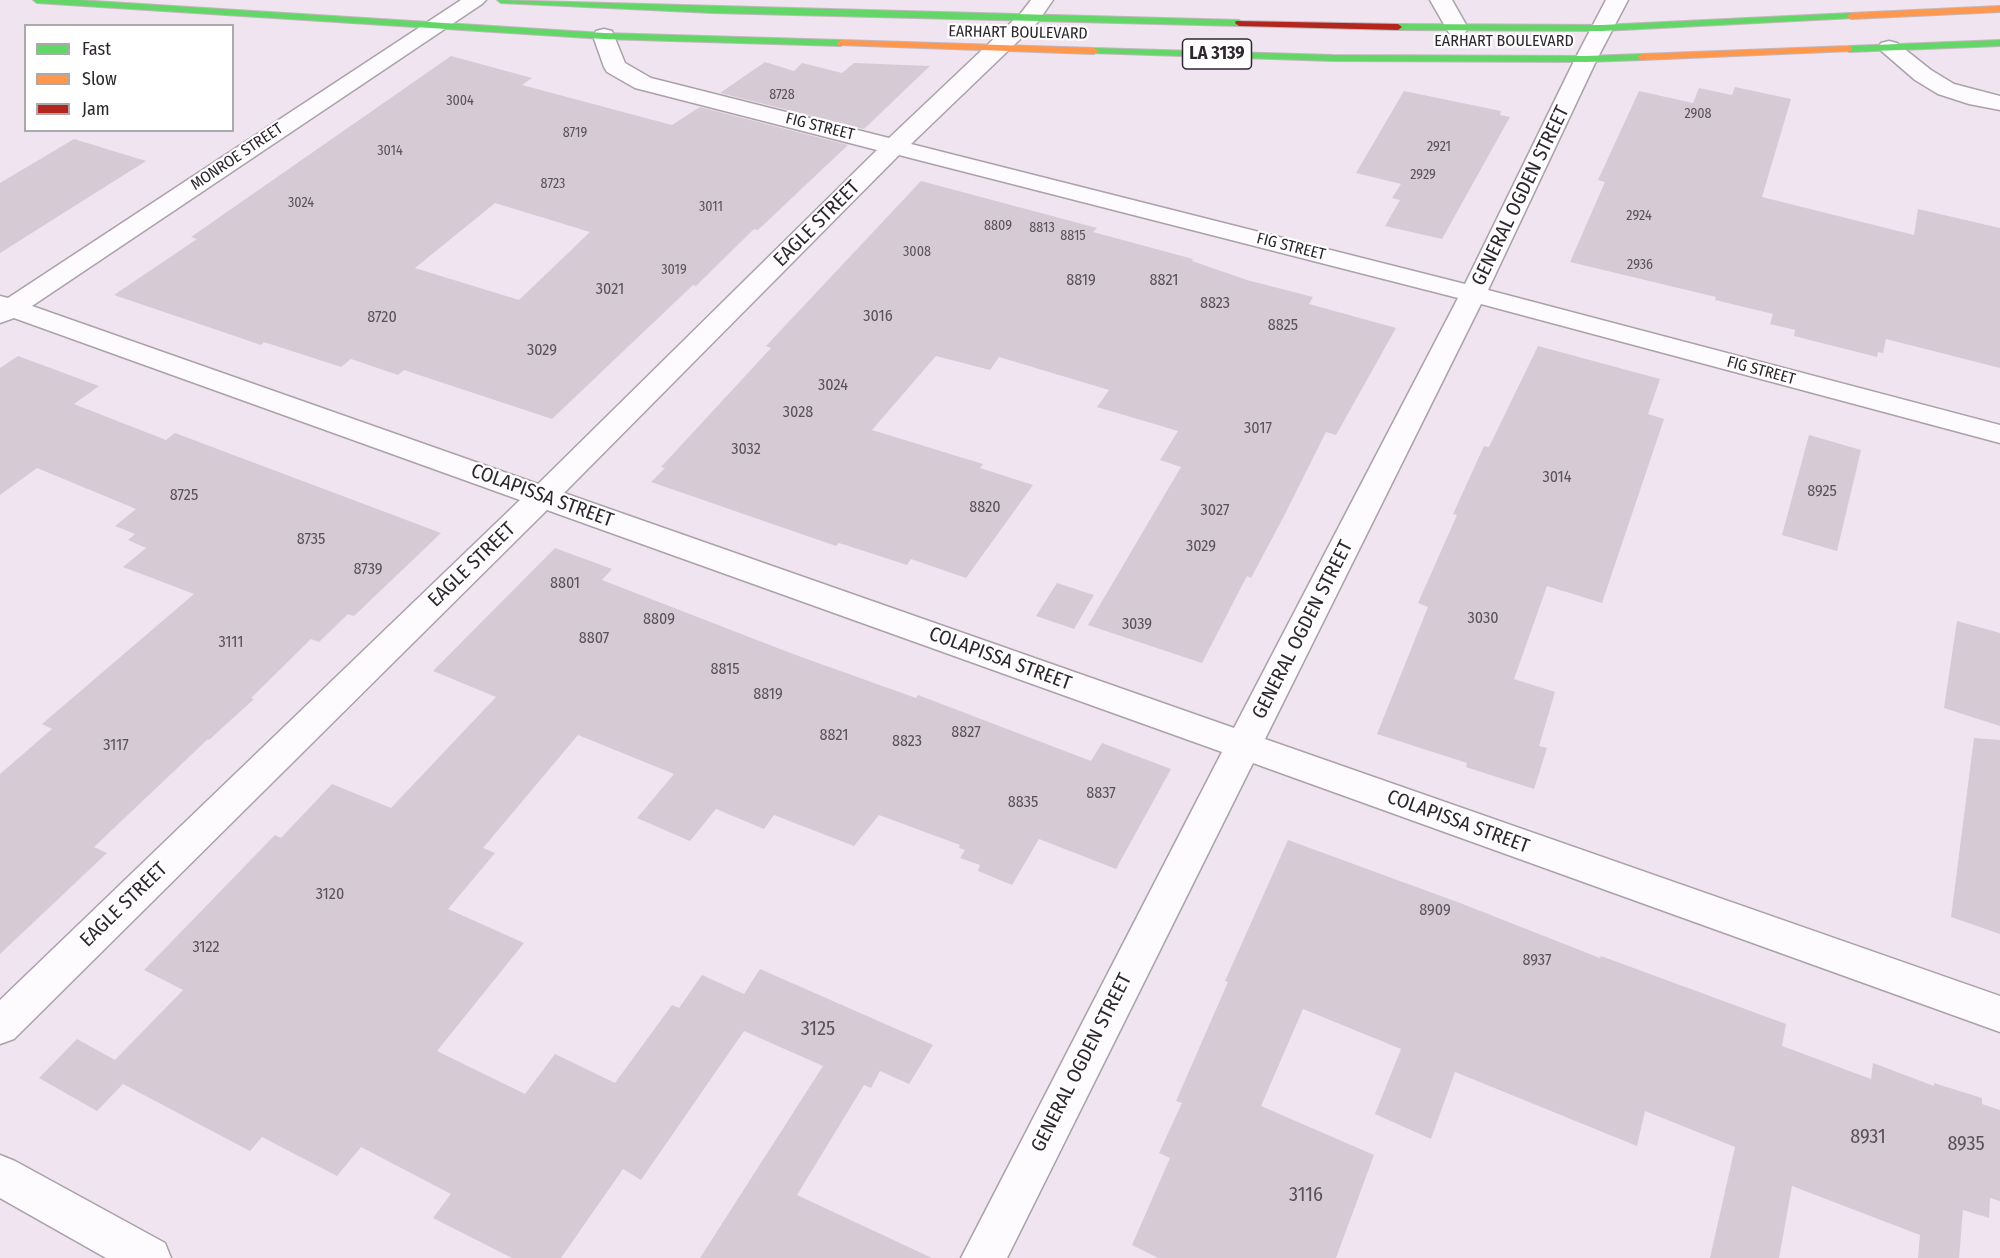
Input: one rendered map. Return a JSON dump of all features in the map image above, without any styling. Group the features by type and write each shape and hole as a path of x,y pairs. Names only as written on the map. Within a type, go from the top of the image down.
{"main road":[{"name":"EARHART BOULEVARD","path":"37,0 604,36 996,50 1333,58 1586,59 2000,43"},
{"name":"EARHART BOULEVARD","path":"501,0 713,10 1035,9 1457,27 1609,14 2000,9"}],"street":[{"name":"MONROE STREET","path":"3,309 475,0"},
{"path":"1441,0 1457,27"},
{"name":"EAGLE STREET","path":"0,1026 543,496 1035,9"},
{"name":"GENERAL OGDEN STREET","path":"983,1258 1473,294 1609,14"},
{"name":"FIG STREET","path":"604,36 615,67 643,83 1473,294 2000,434"},
{"path":"1889,48 1923,75 1946,89 2000,104"},
{"name":"COLAPISSA STREET","path":"3,309 543,496 2000,1014"},
{"path":"0,1174 149,1258"}],"building":[{"path":"451,56 532,78 522,85 672,125 700,107 848,145 758,230 754,229 696,286 693,285 552,419 404,370 398,375 351,359 341,367 264,342 261,345 114,295 197,239 191,237","holes":["495,203 590,232 519,300 415,268"]},
{"path":"765,62 794,71 802,63 842,73 854,63 930,66 864,129 720,93"},
{"path":"1735,87 1791,99 1762,197 1914,235 1918,209 2000,228 2000,368 1886,339 1883,353 1878,352 1877,357 1794,336 1795,330 1770,324 1773,314 1715,300 1716,297 1570,262 1605,182 1598,180 1639,91 1693,103 1699,88 1732,95"},
{"path":"1404,91 1501,111 1500,115 1510,117 1442,239 1385,226 1400,200 1392,198 1401,184 1356,173"},
{"path":"74,139 146,161 0,253 0,183"},
{"path":"921,181 1097,228 1093,232 1193,259 1192,261 1247,280 1313,297 1309,304 1396,328 1336,435 1326,432 1251,578 1247,576 1202,663 1088,625 1181,467 1160,460 1178,431 1097,407 1109,390 999,357 990,370 936,356 872,430 983,464 980,468 1033,485 966,578 911,559 907,565 839,543 836,546 651,482 665,468 661,467 771,348 766,346"},
{"path":"1538,346 1660,379 1648,414 1664,419 1602,603 1547,586 1514,679 1555,692 1539,746 1547,748 1534,789 1466,767 1467,763 1377,734 1428,607 1418,603 1457,515 1453,514 1484,446 1489,447"},
{"path":"18,356 99,386 74,404 166,440 175,433 441,533 354,616 348,614 319,642 311,639 251,698 254,699 208,739 94,847 107,853 0,954 0,774 52,729 42,724 194,594 123,567 146,548 128,540 135,534 115,526 136,509 37,468 0,495 0,368"},
{"path":"1809,435 1861,450 1837,551 1782,535"},
{"path":"555,548 612,569 602,580 793,654 916,698 918,695 1091,761 1102,743 1171,769 1116,869 1039,839 1012,885 978,871 980,865 960,858 965,850 959,848 960,845 879,815 854,846 774,815 764,829 716,809 690,841 637,818 674,774 578,735 483,848 495,853 448,909 524,943 437,1051 525,1094 555,1054 615,1083 672,1005 679,1008 702,975 744,994 760,969 933,1045 909,1084 880,1071 871,1088 864,1085 797,1195 932,1258 700,1258 823,1066 744,1031 641,1180 623,1169 561,1258 512,1258 433,1218 451,1194 361,1147 337,1176 262,1137 250,1151 123,1084 97,1111 39,1078 77,1039 115,1060 183,990 144,970 275,835 281,838 332,784 391,808 496,697 433,671"},
{"path":"1057,583 1094,595 1074,629 1036,616"},
{"path":"1957,621 2000,633 2000,726 1944,708"},
{"path":"1974,738 2000,740 2000,934 1951,917"},
{"path":"1288,840 1460,903 1600,958 1601,956 1786,1024 1782,1046 1871,1079 1873,1063 1934,1086 1934,1083 1982,1098 1982,1104 2000,1110 2000,1201 1990,1198 1989,1218 1963,1210 1959,1258 1918,1258 1920,1235 1792,1186 1779,1258 1710,1258 1735,1147 1645,1111 1637,1146 1455,1072 1431,1139 1375,1114 1401,1049 1303,1009 1261,1106 1374,1155 1336,1258 1158,1258 1132,1245 1170,1158 1159,1153 1182,1103 1176,1101 1228,982 1225,981"}],"traffic: fast":[{"path":"37,0 604,36 841,43"},
{"path":"501,0 713,10 1239,23"},
{"path":"1398,27 1602,28 1851,16"},
{"path":"1849,49 2000,43"},
{"path":"1094,51 1333,58 1586,59 1642,57"}],"traffic: slow":[{"path":"1851,16 2000,9"},
{"path":"841,43 1094,51"},
{"path":"1642,57 1849,49"}],"traffic: jam":[{"path":"1239,23 1398,27"}]}
